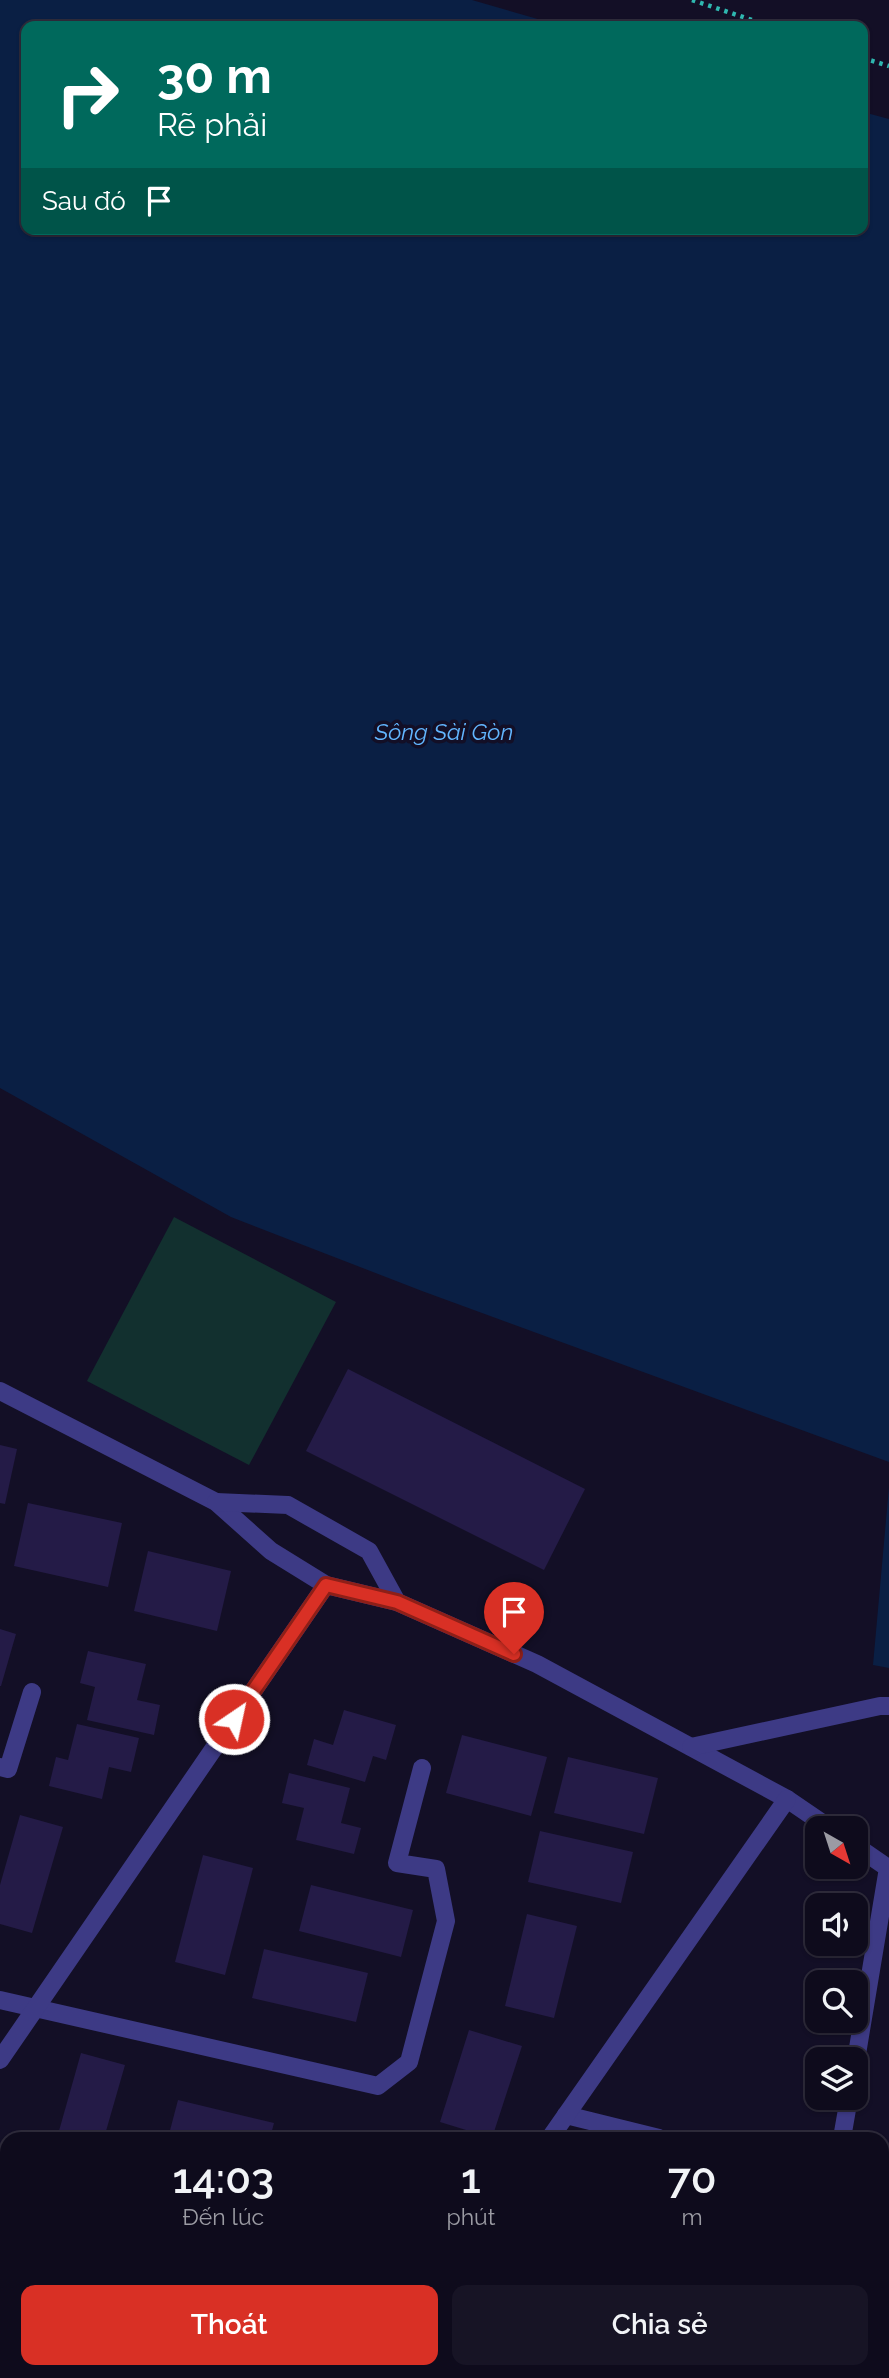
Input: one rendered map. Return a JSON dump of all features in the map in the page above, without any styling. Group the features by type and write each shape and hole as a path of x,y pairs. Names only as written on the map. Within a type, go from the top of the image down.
{"street":[{"path":"0,1391 216,1502 271,1551 326,1585 397,1602 537,1664 787,1799 812,1816"},
{"path":"216,1502 288,1504 369,1551 397,1602"},
{"path":"0,2060 326,1585"},
{"path":"0,1767 8,1769 32,1692"},
{"path":"691,1747 884,1706"},
{"path":"0,2000 34,2010 378,2086 409,2062 446,1921 436,1869 397,1863 422,1768"},
{"path":"554,2132 787,1799"},
{"path":"858,2047 888,1868 868,1854"},
{"path":"843,2132 847,2110"},
{"path":"566,2115 635,2132"}],"path":[{"path":"692,0 755,21"},
{"path":"868,60 889,66"}],"green space":[{"path":"174,1217 336,1302 249,1465 87,1381"}],"water":[{"name":"Sông Sài Gòn","path":"0,0 472,0 545,21 21,21 21,235 868,235 868,113 889,119 889,1462 422,1291 231,1217 0,1088"},
{"path":"889,1487 889,1668 873,1665"}],"building":[{"path":"348,1369 585,1489 544,1570 306,1451"},
{"path":"0,1445 17,1449 5,1504 0,1503"},
{"path":"28,1503 122,1523 108,1587 14,1566"},
{"path":"148,1551 231,1571 217,1631 134,1611"},
{"path":"0,1629 16,1634 1,1686 0,1686"},
{"path":"88,1651 146,1664 137,1700 160,1705 154,1735 87,1720 95,1687 80,1683"},
{"path":"344,1710 396,1725 386,1760 373,1756 365,1782 307,1765 314,1739 333,1745"},
{"path":"77,1724 139,1738 131,1772 109,1767 102,1799 49,1786 56,1757 68,1760"},
{"path":"462,1735 547,1757 531,1816 446,1793"},
{"path":"568,1757 658,1778 644,1834 554,1813"},
{"path":"289,1773 350,1788 341,1823 361,1828 354,1854 296,1840 304,1808 282,1803"},
{"path":"20,1815 63,1827 32,1933 0,1924 0,1885"},
{"path":"540,1831 633,1852 621,1903 528,1882"},
{"path":"203,1855 253,1868 225,1975 175,1962"},
{"path":"311,1885 413,1910 401,1957 299,1931"},
{"path":"527,1914 577,1926 554,2018 505,2006"},
{"path":"264,1949 368,1973 356,2022 252,1998"},
{"path":"469,2030 522,2046 494,2132 472,2132 440,2122"},
{"path":"81,2053 125,2065 106,2132 59,2132"},
{"path":"178,2100 274,2123 272,2132 170,2132"}],"route":[{"path":"234,1719 326,1585 397,1602 514,1654"}]}
